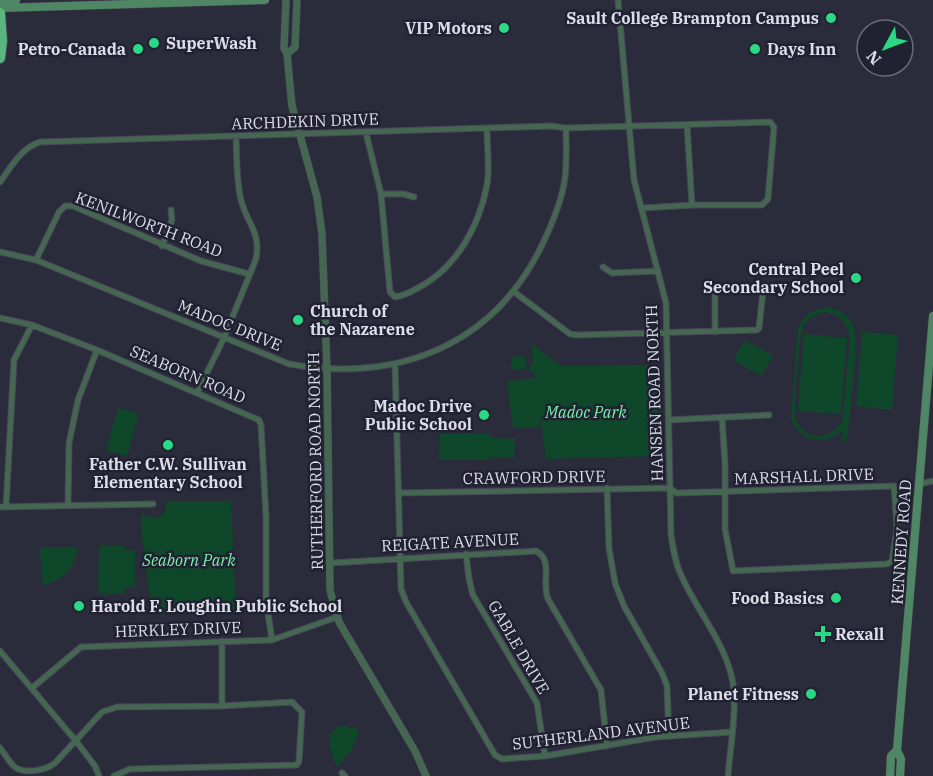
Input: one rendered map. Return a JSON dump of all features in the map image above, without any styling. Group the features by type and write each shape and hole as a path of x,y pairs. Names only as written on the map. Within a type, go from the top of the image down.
{"highway":[{"path":"0,13 2,41 0,58"}],"main road":[{"path":"0,1 16,0"},
{"path":"0,8 266,0"},
{"name":"KENNEDY ROAD","path":"897,750 933,316"},
{"path":"890,776 891,756 897,750 901,759 900,776"}],"street":[{"name":"RUTHERFORD ROAD NORTH","path":"286,0 284,48 287,54 292,106 317,197 322,234 327,369 330,590 337,617 415,751 426,776"},
{"path":"287,54 295,47 297,0"},
{"name":"HANSEN ROAD NORTH","path":"618,0 634,180 666,303 671,534 678,566 690,592 716,636 732,676 732,732 728,776"},
{"name":"ARCHDEKIN DRIVE","path":"0,182 30,145 40,142 552,126 566,128 629,127 770,122 774,127 768,199 765,203 762,205 692,205"},
{"path":"642,208 692,205 687,125"},
{"name":"MADOC DRIVE","path":"0,252 36,260 289,364 327,369 366,369 395,364 420,357 458,340 493,313 513,291 534,261 560,203 566,176 566,128"},
{"path":"366,133 381,194 390,292 395,297 402,296 431,281 451,264 468,237 481,207 487,183 487,129"},
{"path":"197,393 224,338 256,259 257,238 241,201 237,137"},
{"path":"381,194 403,194 414,197"},
{"name":"KENILWORTH ROAD","path":"36,260 59,212 65,206 73,206 162,246 201,261 249,274"},
{"path":"162,246 172,220 171,210"},
{"path":"603,267 612,273 658,271"},
{"path":"513,291 570,334 577,335 716,332 757,330 762,289 715,290 716,332"},
{"name":"SEABORN ROAD","path":"0,318 32,325 97,350 255,417 261,425 266,600 272,640"},
{"path":"32,325 14,360 3,507 153,504"},
{"path":"68,505 69,443 78,400 97,350"},
{"name":"SUTHERLAND AVENUE","path":"395,364 401,589 406,602 495,755 502,759 544,756 669,736 732,732"},
{"path":"924,412 933,412"},
{"path":"669,420 769,415"},
{"path":"722,417 724,493"},
{"path":"919,483 933,481"},
{"name":"MARSHALL DRIVE","path":"670,488 676,493 724,493 894,486 897,528 892,561 887,564 733,571 725,529 724,493"},
{"path":"607,488 609,548 615,584 624,606 667,686 669,736"},
{"name":"CRAWFORD DRIVE","path":"398,493 670,488"},
{"name":"REIGATE AVENUE","path":"331,563 536,551 545,556 545,592 557,617 601,690 608,746"},
{"name":"GABLE DRIVE","path":"466,554 473,595 537,704 544,756"},
{"name":"HERKLEY DRIVE","path":"32,688 81,647 272,640 337,617"},
{"path":"222,641 222,706"},
{"path":"0,651 76,741 95,766 99,776"},
{"path":"0,748 16,768 47,769 102,712 117,706 222,706 292,702 302,712 297,765 130,769 114,776"}],"green space":[{"path":"831,308 845,315 853,325 855,363 847,442 842,441 843,431 828,439 806,437 795,426 791,418 798,326 810,312","holes":["825,312 836,315 843,321 848,329 850,340 842,421 832,432 819,436 805,432 800,426 796,419 795,402 801,333 804,324 809,319"]},
{"path":"862,332 898,335 892,410 856,406"},
{"path":"804,334 847,338 841,414 798,411"},
{"path":"745,340 773,356 761,376 733,360"},
{"name":"Madoc Park","path":"531,343 561,366 659,365 660,456 546,459 539,408 540,427 513,428 507,382 535,378 535,373 529,372 533,363"},
{"path":"522,356 527,360 525,369 510,368 513,357"},
{"path":"118,408 139,414 127,456 106,450"},
{"path":"440,434 490,434 490,438 515,439 514,457 490,457 490,460 439,460"},
{"name":"Seaborn Park","path":"166,501 231,501 236,611 152,614 141,512 147,517 157,518 166,511"},
{"path":"99,546 125,546 125,551 135,550 135,585 125,587 125,594 99,594"},
{"path":"42,547 78,547 74,562 67,573 42,585 40,550"},
{"path":"339,725 355,727 359,733 351,751 337,767 329,746 330,735"}],"place":[{"name":"Sault College Brampton Campus","path":"831,18"},
{"name":"VIP Motors","path":"504,28"},
{"name":"SuperWash","path":"154,43"},
{"name":"Petro-Canada","path":"138,49"},
{"name":"Days Inn","path":"755,49"},
{"name":"Central Peel Secondary School","path":"856,278"},
{"name":"Church of the Nazarene","path":"298,320"},
{"name":"Madoc Drive Public School","path":"484,415"},
{"name":"Father C.W. Sullivan Elementary School","path":"168,445"},
{"name":"Food Basics","path":"836,598"},
{"name":"Harold F. Loughin Public School","path":"79,606"},
{"name":"Rexall","path":"823,634"},
{"name":"Planet Fitness","path":"811,694"}]}
